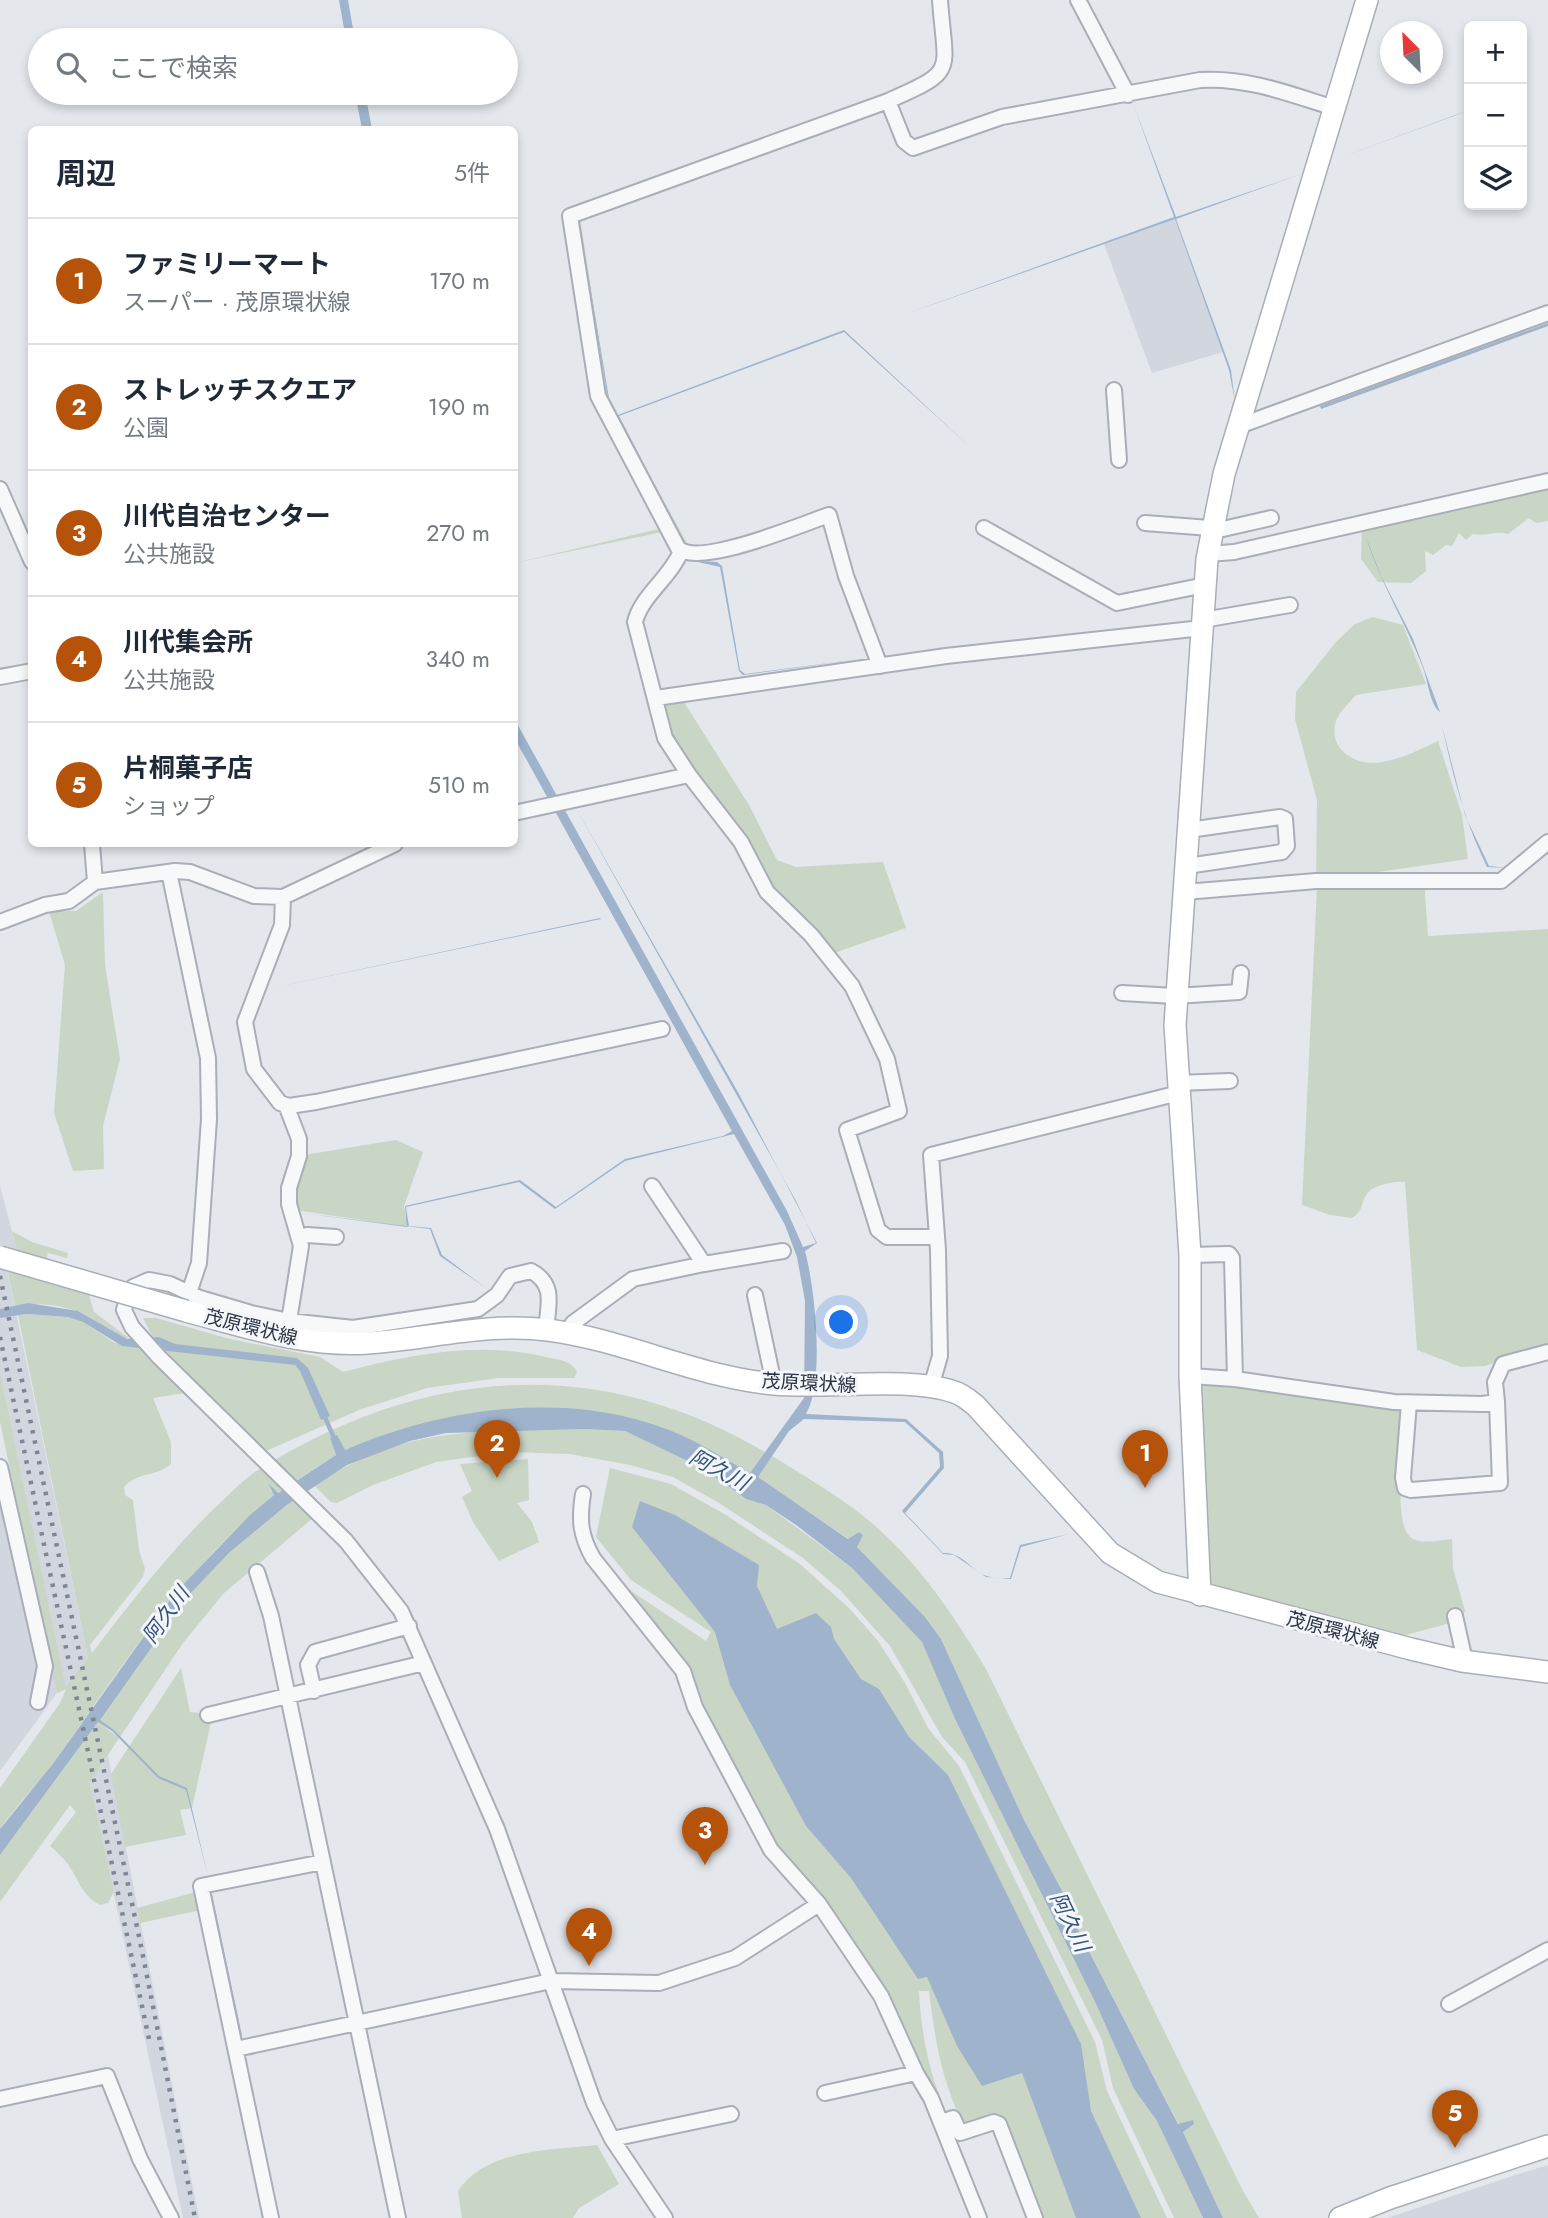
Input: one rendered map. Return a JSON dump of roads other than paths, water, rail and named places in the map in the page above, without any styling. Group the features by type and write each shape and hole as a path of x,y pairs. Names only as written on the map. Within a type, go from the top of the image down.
{"street":[{"path":"681,551 598,396 570,216 888,101 930,82 944,69 940,0"},
{"path":"1078,0 1128,95"},
{"path":"1200,1595 1190,1376 1190,1255 1178,1088 1175,996 1211,527 1367,0"},
{"path":"888,101 904,141 913,148 1002,117 1187,82 1229,79 1258,84 1334,108"},
{"path":"1239,426 1548,313"},
{"path":"1114,390 1119,460"},
{"path":"984,528 1116,603 1207,569 1234,552 1548,481"},
{"path":"0,489 28,553"},
{"path":"681,551 731,550 829,514 846,576 880,666"},
{"path":"1145,523 1223,529 1271,517"},
{"path":"681,551 672,569 638,613 635,622 667,746 741,842 767,892 811,935 852,986 887,1059 899,1111 847,1130 878,1230 887,1237 937,1237"},
{"path":"656,698 1203,624 1290,605"},
{"path":"0,677 28,672"},
{"path":"518,812 689,775"},
{"path":"1187,866 1282,852 1287,846 1285,819 1280,817 1189,830"},
{"path":"1185,892 1316,881 1501,881 1548,842"},
{"path":"92,847 94,882"},
{"path":"0,922 45,905 69,901 94,882 169,872 190,872 254,896 283,897 389,847"},
{"path":"169,872 208,1058 209,1119 199,1263 188,1302"},
{"path":"283,897 282,925 245,1022 254,1069 280,1104 316,1102 662,1029"},
{"path":"1122,993 1175,996 1240,992 1241,974"},
{"path":"931,1387 940,1356 937,1237 931,1155 1178,1088 1230,1081"},
{"path":"286,1105 299,1139 299,1156 289,1188 289,1204 300,1238 289,1321"},
{"path":"652,1186 704,1264"},
{"path":"300,1238 307,1235 336,1237"},
{"path":"665,2218 612,2139 594,2103 497,1829 409,1626 392,1596 320,1515 159,1357 127,1319 124,1310 128,1294 140,1283 158,1280 188,1302 289,1321 353,1328 467,1312 490,1302 510,1276 531,1271 546,1282 556,1331 573,1323 633,1279 783,1251"},
{"path":"1190,1255 1229,1254 1232,1258 1236,1379"},
{"name":"茂原環状線","path":"0,1257 188,1302 280,1336 338,1343 368,1343 475,1330 556,1331 718,1375 774,1384 931,1387 956,1392 976,1406 1110,1553 1158,1582 1200,1595 1465,1661 1548,1672"},
{"path":"755,1296 774,1384"},
{"path":"1409,1403 1403,1478 1405,1488 1416,1490 1500,1483 1494,1382 1503,1364 1548,1352"},
{"path":"1190,1376 1236,1379 1409,1403 1461,1406 1497,1402"},
{"path":"0,1466 45,1666 38,1702"},
{"path":"583,1494 579,1528 593,1558 683,1671 695,1706 771,1850 819,1904 881,1996 942,2122 979,2218"},
{"path":"257,1572 268,1604 398,2218"},
{"path":"1455,1616 1465,1661"},
{"path":"314,1691 308,1665 315,1652 409,1626"},
{"path":"208,1715 288,1698 424,1663"},
{"path":"271,2218 201,1886 323,1862"},
{"path":"236,2049 551,1981 659,1983 685,1977 735,1958 819,1904"},
{"path":"1449,2004 1548,1950"},
{"path":"825,2093 916,2073"},
{"path":"0,2099 107,2076 139,2159 171,2218"},
{"path":"612,2139 731,2114"},
{"path":"942,2122 953,2118 960,2133 994,2122 999,2124 1035,2218"},
{"path":"1340,2218 1548,2146"}],"water":[{"path":"339,0 348,0 353,28 344,28"},
{"path":"1133,103 1176,217 1304,173 1176,219 1231,370 1235,402 1229,370 1175,219 906,314 1174,217"},
{"path":"357,105 367,105 371,126 361,126"},
{"path":"1464,112 1454,116 1336,159"},
{"path":"579,220 609,398 618,415 844,330 970,447 844,332 619,416 685,543 608,399"},
{"path":"1548,323 1548,326 1321,409 1320,406"},
{"path":"1366,537 1381,576 1413,639 1440,712 1434,704 1423,668 1378,571"},
{"path":"689,560 717,562 722,566 740,670 745,674 868,658 743,675 739,671 720,567"},
{"name":"阿久川","path":"518,725 787,1211 803,1247 816,1243 806,1222 817,1243 805,1251 815,1310 817,1358 812,1399 806,1414 906,1419 943,1452 944,1468 905,1513 943,1553 956,1555 974,1569 954,1555 943,1554 902,1511 940,1467 939,1453 905,1422 804,1419 789,1431 758,1477 848,1539 859,1532 863,1535 857,1547 925,1617 941,1639 1024,1820 1066,1898 1079,1932 1178,2124 1193,2120 1194,2124 1183,2132 1223,2218 1203,2218 1157,2121 1134,2089 1096,2004 955,1719 922,1642 852,1568 796,1525 766,1505 746,1499 704,1469 625,1431 584,1429 446,1433 410,1441 347,1465 288,1504 230,1552 188,1596 100,1720 114,1730 159,1776 187,1788 208,1876 186,1790 158,1778 112,1731 98,1722 0,1855 0,1829 52,1765 175,1593 249,1516 274,1495 268,1483 278,1493 336,1455 330,1438 337,1435 345,1450 383,1435 464,1414 547,1407 589,1410 669,1430 700,1444 750,1473 804,1398 805,1301 797,1257 785,1225 734,1134 625,1161 555,1209 519,1182 406,1207 409,1226 431,1228 442,1255 486,1288 440,1256 430,1229 407,1226 405,1206 520,1180 556,1207 625,1159 723,1136 732,1131 518,744"},
{"path":"1442,726 1463,806 1455,781"},
{"path":"576,808 739,1094 781,1174"},
{"path":"1468,821 1489,866 1507,868 1487,867"},
{"path":"600,918 601,919 263,990"},
{"path":"301,1213 407,1226 407,1227"},
{"path":"28,1303 78,1311 127,1339 159,1337 175,1344 297,1358 308,1368 330,1416 321,1420 295,1365 122,1346 83,1322 68,1317 26,1314 0,1318 0,1309"},
{"path":"640,1501 675,1515 759,1565 757,1586 777,1629 816,1613 831,1627 834,1639 861,1679 879,1689 909,1737 948,1775 1081,2044 1091,2111 1141,2218 1076,2218 1022,2073 982,2086 957,2046 927,1977 918,1979 851,1878 806,1826 730,1685 715,1632 632,1527"},
{"path":"1069,1534 1021,1547 1011,1579 1000,1578 1010,1578 1020,1545"},
{"path":"212,1894 242,2036 240,2037 210,1895"}],"waterway":[{"path":"323,1413 335,1440"}],"railway":[{"path":"0,1276 142,1951 195,2218"},
{"path":"0,1337 149,2039"}],"place":[{"name":"ストレッチスクエア","path":"497,1478"},
{"name":"ファミリーマート","path":"1145,1488"},
{"name":"川代自治センター","path":"705,1865"},
{"name":"川代集会所","path":"589,1966"},
{"name":"片桐菓子店","path":"1455,2148"}]}
